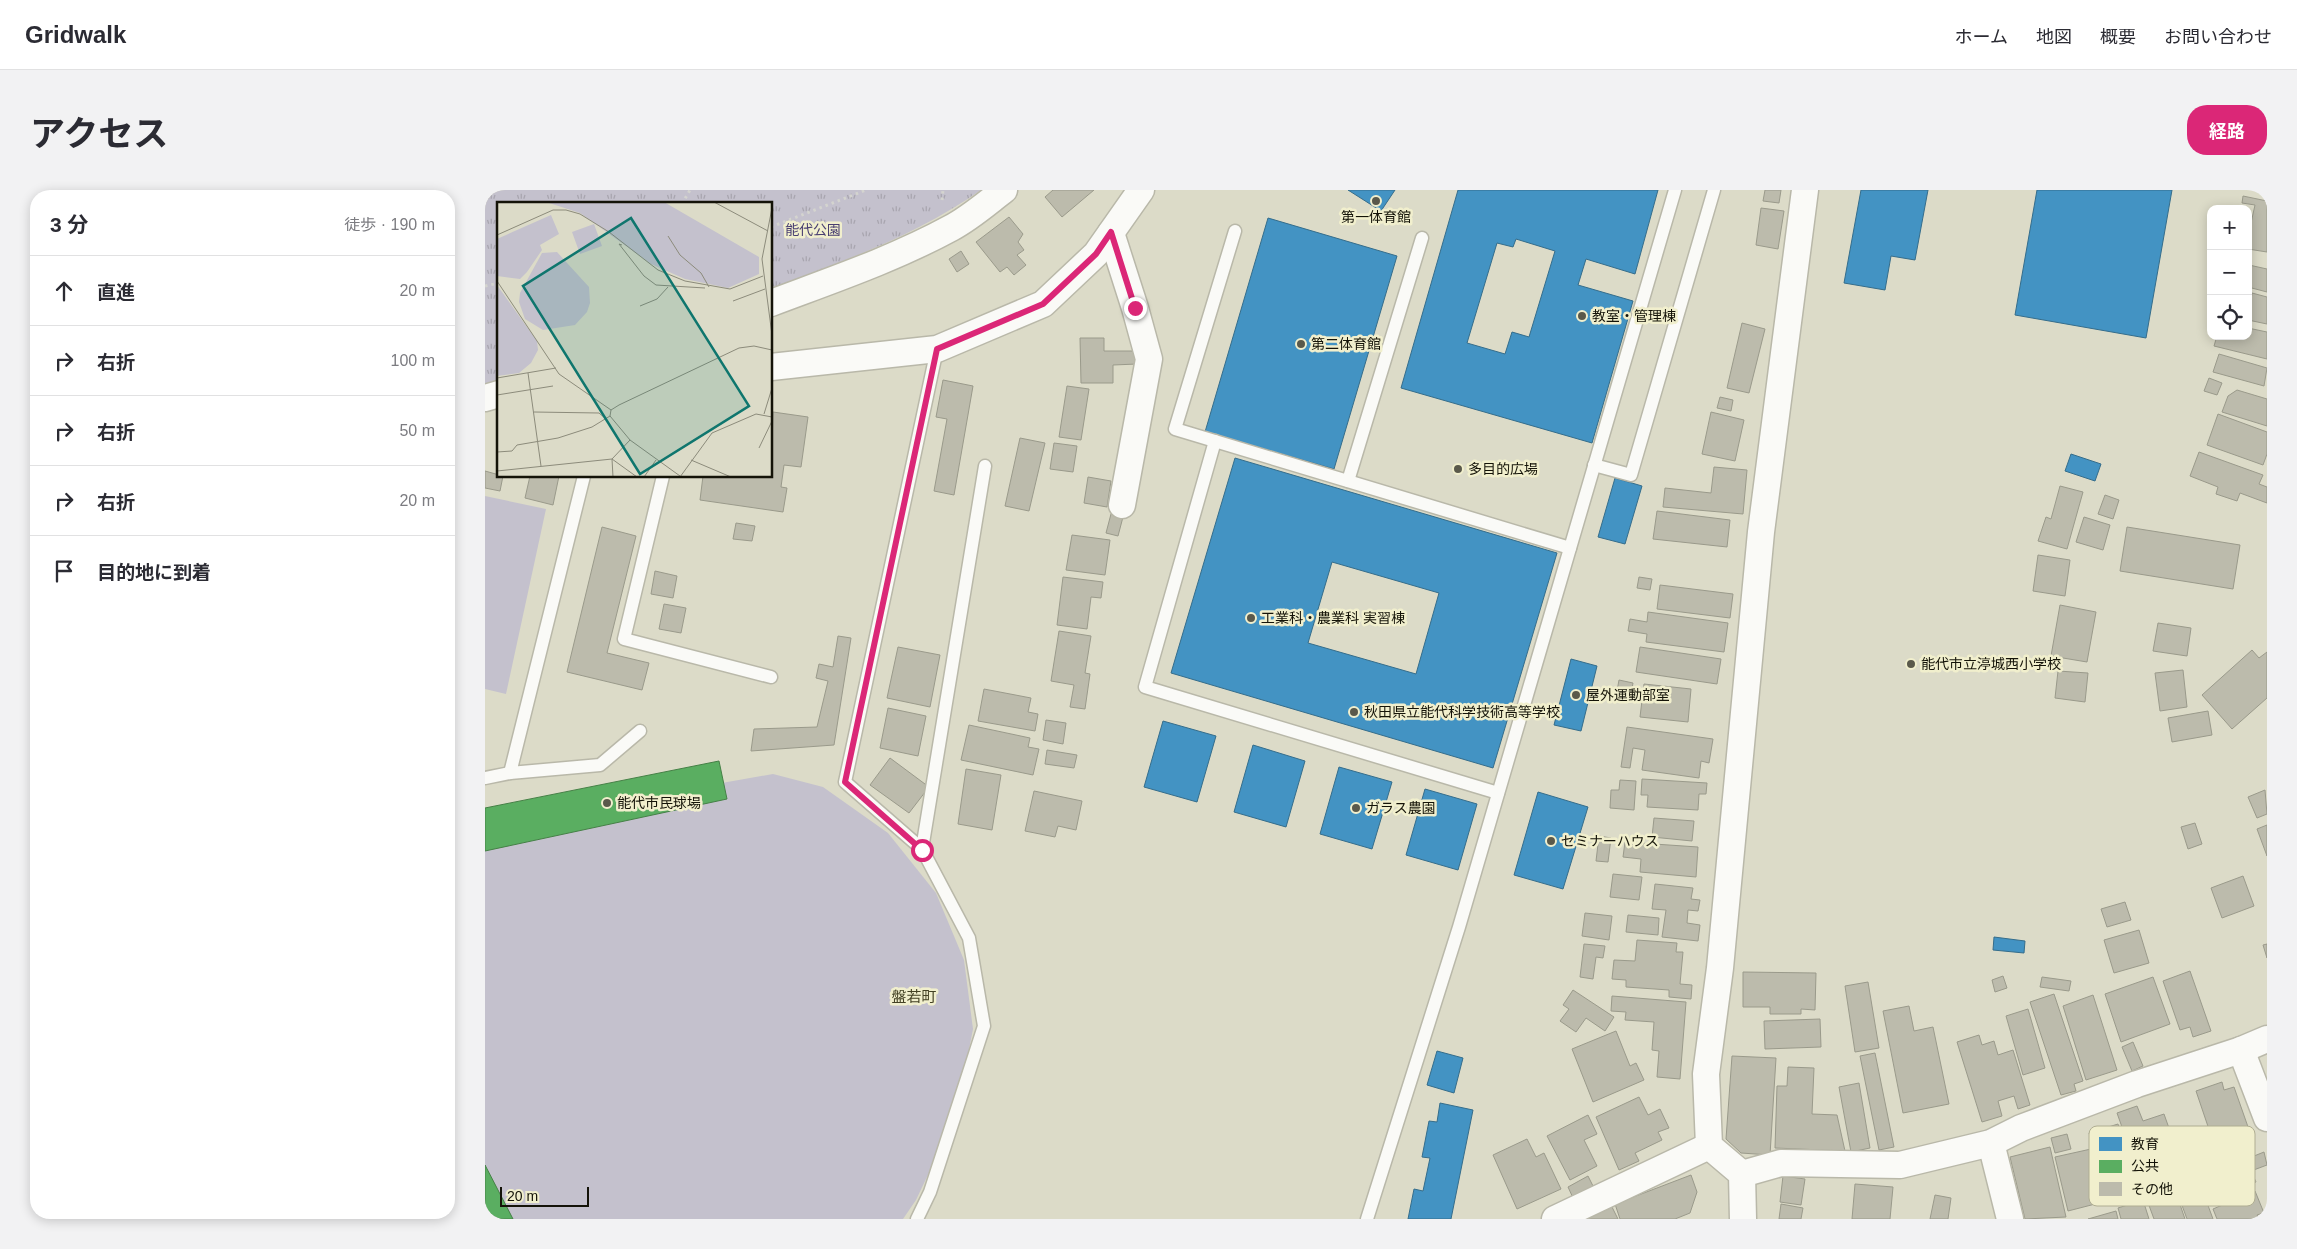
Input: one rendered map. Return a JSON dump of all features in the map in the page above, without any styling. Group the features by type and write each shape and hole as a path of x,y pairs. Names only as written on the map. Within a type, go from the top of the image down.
{"street":[{"path":"773,302 885,260 937,235 953,227 1004,190"},
{"path":"773,367 937,349 1043,304 1096,254 1141,190"},
{"path":"1742,1174 1709,1146 1706,1074 1720,968 1761,532 1805,190"},
{"path":"1111,232 1149,360 1122,505"},
{"path":"1742,1174 1781,1164 1900,1165 1991,1143 2021,1128 2137,1084 2241,1050 2267,1039"},
{"path":"2241,1050 2267,1118"},
{"path":"1991,1143 2010,1219"},
{"path":"1555,1219 1709,1146"},
{"path":"1736,1218 1742,1174"}],"lane":[{"path":"1367,1219 1459,927 1675,190"},
{"path":"1594,465 1631,475 1714,190"},
{"path":"1235,231 1175,430 1570,548"},
{"path":"1348,481 1422,238"},
{"path":"917,1219 930,1192 984,1026 969,938 922,850 845,782 937,349"},
{"path":"1215,441 1145,687 1498,793"},
{"path":"922,850 985,466"},
{"path":"510,773 584,478"},
{"path":"663,478 624,639 771,677"},
{"path":"485,778 510,773 600,765 641,731"}],"path":[{"path":"683,202 690,190"},
{"path":"773,226 866,190"}],"green space":[{"name":"能代公園","path":"485,190 981,190 957,206 906,234 773,288 773,202 497,202 497,384 485,387"},
{"path":"485,496 546,509 506,694 485,689"},
{"path":"773,774 823,787 888,833 936,893 964,960 973,1029 956,1116 916,1200 903,1219 494,1219 485,1203 485,825"}],"building: 教育":[{"name":"第一体育館","path":"1348,190 1395,190 1381,211"},
{"name":"教室・管理棟","path":"1458,190 1658,190 1635,274 1586,259 1578,285 1633,301 1592,443 1401,388","holes":["1516,239 1555,251 1529,337 1512,332 1505,354 1467,343 1497,243 1513,247"]},
{"path":"1861,190 1928,190 1915,260 1891,256 1885,290 1844,283"},
{"path":"2037,190 2172,190 2146,338 2015,315"},
{"name":"第二体育館","path":"1268,218 1397,256 1334,469 1205,432"},
{"path":"2071,454 2101,464 2095,481 2065,471"},
{"name":"工業科・農業科 実習棟","path":"1235,458 1557,553 1493,768 1171,673","holes":["1332,562 1439,593 1416,674 1308,643"]},
{"path":"1615,478 1642,486 1625,544 1598,537"},
{"name":"屋外運動部室","path":"1571,659 1597,666 1581,731 1554,725"},
{"path":"1163,721 1216,736 1197,802 1144,787"},
{"path":"1253,745 1305,761 1286,827 1234,812"},
{"name":"ガラス農園","path":"1339,767 1392,782 1372,849 1320,834"},
{"name":"ガラス農園","path":"1425,789 1477,804 1458,870 1406,855"},
{"name":"セミナーハウス","path":"1538,792 1588,807 1563,889 1514,875"},
{"path":"1994,937 2025,941 2024,953 1993,950"},
{"path":"1437,1051 1463,1058 1454,1093 1427,1085"},
{"path":"1440,1103 1473,1110 1451,1219 1408,1219 1414,1189 1423,1191 1430,1158 1422,1157 1429,1121 1437,1122"}],"building: 公共":[{"name":"能代市民球場","path":"719,761 727,799 485,851 485,808"},
{"path":"485,1165 513,1219 485,1219"}],"building: その他":[{"path":"1053,190 1094,190 1062,217 1045,197"},
{"path":"1765,190 1781,190 1779,203 1763,201"},
{"path":"2243,196 2267,201 2267,252 2252,250 2252,218 2255,205 2242,203"},
{"path":"1761,208 1784,211 1778,249 1756,245"},
{"path":"1009,217 1023,234 1018,242 1024,250 1017,255 1026,265 1014,275 1007,267 1000,272 976,242"},
{"path":"961,251 969,264 957,272 949,259"},
{"path":"2252,266 2267,269 2267,292 2252,288"},
{"path":"2252,293 2267,297 2267,324 2252,321"},
{"path":"1742,323 1765,329 1749,393 1727,388"},
{"path":"2252,329 2267,332 2267,359 2214,346 2216,340 2252,340"},
{"path":"1080,338 1104,338 1104,351 1137,351 1137,364 1113,365 1113,383 1081,383"},
{"path":"2219,354 2267,368 2264,386 2213,372"},
{"path":"2209,378 2222,383 2217,395 2204,391"},
{"path":"943,380 973,386 954,495 934,491 947,419 936,417"},
{"path":"1067,386 1089,389 1081,440 1059,437"},
{"path":"2237,390 2267,399 2267,426 2222,412 2228,396"},
{"path":"1720,397 1733,400 1731,411 1717,408"},
{"path":"773,412 808,417 801,467 784,465 781,487 787,488 783,512 700,500 703,478 773,478"},
{"path":"1711,412 1744,420 1735,461 1702,454"},
{"path":"2218,414 2267,432 2267,454 2263,465 2207,445"},
{"path":"1020,438 1045,443 1029,511 1005,506"},
{"path":"1054,443 1077,446 1073,472 1050,469"},
{"path":"2199,452 2263,475 2259,484 2267,487 2267,503 2240,493 2237,501 2216,494 2218,487 2190,476"},
{"path":"1714,467 1747,470 1743,514 1663,507 1665,488 1711,493"},
{"path":"485,471 497,474 497,478 503,478 500,491 485,488"},
{"path":"1088,477 1111,481 1107,507 1084,503"},
{"path":"530,478 559,478 553,505 525,498"},
{"path":"2060,486 2083,492 2067,549 2038,541 2046,517 2051,519"},
{"path":"2105,495 2119,500 2113,519 2098,514"},
{"path":"1657,511 1730,520 1727,547 1653,539"},
{"path":"1111,514 1123,517 1118,536 1106,533"},
{"path":"2084,517 2110,525 2103,550 2076,542"},
{"path":"736,523 755,526 752,541 733,539"},
{"path":"602,527 636,536 607,653 649,663 642,690 567,672"},
{"path":"2127,527 2240,545 2233,589 2120,571"},
{"path":"1072,535 1110,540 1105,575 1066,570"},
{"path":"2038,555 2070,560 2065,596 2033,591"},
{"path":"655,571 677,576 673,598 651,594"},
{"path":"1063,577 1103,582 1101,598 1091,597 1087,629 1057,625"},
{"path":"1639,577 1652,579 1650,590 1637,588"},
{"path":"1660,585 1733,594 1730,618 1657,609"},
{"path":"664,604 686,608 681,633 659,629"},
{"path":"2060,605 2096,612 2087,662 2051,656"},
{"path":"1648,612 1728,623 1724,652 1646,642 1647,634 1628,631 1630,619 1647,622"},
{"path":"2158,623 2191,628 2187,656 2153,651"},
{"path":"1059,631 1091,636 1085,673 1090,674 1085,709 1070,707 1074,685 1051,681"},
{"path":"838,636 851,638 834,745 751,751 754,729 817,727 828,681 816,678 819,664 833,667"},
{"path":"898,647 940,655 930,707 887,698"},
{"path":"1640,647 1721,659 1717,684 1636,672"},
{"path":"2252,650 2259,658 2267,652 2267,698 2232,729 2202,695"},
{"path":"2183,670 2187,707 2160,711 2155,673"},
{"path":"2058,671 2088,673 2085,702 2055,698"},
{"path":"1619,680 1633,683 1631,694 1617,691"},
{"path":"1644,684 1691,689 1688,722 1640,717"},
{"path":"984,689 1031,698 1028,712 1038,714 1035,731 978,721"},
{"path":"888,708 926,716 918,756 880,748"},
{"path":"2208,711 2212,735 2172,742 2168,718"},
{"path":"1046,720 1066,723 1063,744 1043,740"},
{"path":"969,725 1030,738 1028,747 1039,749 1033,775 961,760"},
{"path":"1627,727 1713,739 1709,763 1701,761 1699,778 1642,770 1645,750 1633,748 1630,768 1621,767"},
{"path":"1047,750 1077,755 1074,768 1045,764"},
{"path":"890,758 929,787 909,813 870,785"},
{"path":"966,769 1001,775 992,830 958,824"},
{"path":"1642,779 1707,783 1706,794 1699,794 1698,810 1647,807 1648,795 1641,795"},
{"path":"1620,780 1636,781 1634,810 1610,808 1611,790 1619,790"},
{"path":"2265,790 2267,814 2257,818 2248,797"},
{"path":"1034,791 1082,801 1076,830 1058,826 1055,837 1025,831"},
{"path":"1654,818 1694,821 1692,841 1652,837"},
{"path":"2195,823 2202,844 2188,849 2181,827"},
{"path":"2267,825 2267,856 2257,829"},
{"path":"1599,836 1611,838 1608,862 1596,861"},
{"path":"1625,842 1698,847 1696,877 1640,872 1641,859 1623,857"},
{"path":"1613,874 1642,877 1639,900 1610,897"},
{"path":"2243,876 2254,906 2222,918 2211,888"},
{"path":"1655,884 1693,888 1691,899 1700,900 1698,911 1688,910 1687,923 1700,925 1698,941 1662,937 1666,910 1652,909"},
{"path":"2125,902 2131,920 2107,927 2101,909"},
{"path":"1585,913 1612,916 1609,940 1582,936"},
{"path":"1628,915 1659,918 1658,935 1626,932"},
{"path":"2139,930 2149,963 2114,973 2104,940"},
{"path":"1637,940 1677,943 1676,952 1683,952 1680,984 1692,985 1691,999 1669,997 1669,990 1626,987 1626,980 1612,979 1614,960 1635,961"},
{"path":"1584,944 1605,946 1603,958 1596,957 1593,979 1580,977"},
{"path":"2267,944 2267,958 2263,945"},
{"path":"2190,971 2211,1031 2193,1037 2190,1027 2180,1030 2163,981"},
{"path":"1743,972 1816,973 1815,1010 1801,1009 1801,1014 1770,1014 1770,1007 1743,1007"},
{"path":"2003,976 2007,988 1995,992 1992,980"},
{"path":"2042,977 2071,981 2069,991 2040,987"},
{"path":"2153,977 2170,1024 2121,1042 2105,994"},
{"path":"1868,982 1879,1048 1855,1052 1845,986"},
{"path":"1573,990 1614,1017 1605,1031 1586,1018 1576,1032 1560,1021 1569,1009 1563,1005"},
{"path":"2054,994 2083,1081 2074,1084 2076,1091 2061,1095 2030,1002"},
{"path":"2093,995 2117,1070 2086,1080 2063,1006"},
{"path":"1612,996 1686,1002 1680,1079 1657,1077 1659,1051 1652,1050 1654,1022 1625,1020 1626,1012 1611,1011"},
{"path":"1909,1006 1914,1031 1933,1027 1949,1104 1903,1113 1883,1011"},
{"path":"2028,1009 2045,1068 2023,1075 2006,1016"},
{"path":"1820,1019 1821,1047 1765,1049 1764,1021"},
{"path":"1616,1031 1630,1066 1636,1063 1644,1080 1593,1102 1572,1049"},
{"path":"1979,1035 1982,1045 1994,1041 1998,1055 2013,1050 2030,1105 2018,1109 2014,1096 1998,1101 2002,1116 1982,1122 1957,1042"},
{"path":"2133,1042 2143,1066 2132,1071 2122,1047"},
{"path":"1875,1053 1894,1147 1879,1150 1860,1056"},
{"path":"1732,1056 1776,1058 1770,1155 1741,1153 1726,1139"},
{"path":"1788,1067 1814,1068 1812,1114 1837,1115 1845,1151 1775,1148 1777,1086 1787,1086"},
{"path":"2222,1082 2224,1090 2234,1087 2248,1126 2208,1126 2196,1091"},
{"path":"1859,1083 1870,1148 1851,1152 1839,1087"},
{"path":"1639,1097 1648,1115 1660,1109 1669,1128 1658,1132 1662,1140 1635,1153 1639,1161 1619,1170 1596,1117"},
{"path":"2137,1106 2143,1121 2164,1114 2168,1126 2122,1126 2117,1113"},
{"path":"1588,1115 1597,1134 1584,1140 1597,1166 1570,1180 1547,1136"},
{"path":"2067,1134 2071,1149 2055,1153 2051,1138"},
{"path":"1527,1139 1536,1157 1544,1153 1561,1189 1517,1209 1493,1155"},
{"path":"2050,1147 2066,1217 2025,1219 2010,1157"},
{"path":"2089,1149 2089,1206 2068,1211 2055,1157"},
{"path":"2264,1152 2267,1165 2255,1170 2255,1156"},
{"path":"1691,1175 1697,1192 1690,1213 1675,1219 1620,1219 1615,1204"},
{"path":"1588,1176 1595,1190 1574,1200 1568,1187"},
{"path":"1783,1176 1805,1179 1801,1205 1780,1202"},
{"path":"1855,1184 1893,1187 1890,1219 1852,1219"},
{"path":"2255,1191 2264,1213 2257,1215 2259,1219 2217,1219 2213,1209 2220,1206 2255,1206"},
{"path":"1935,1195 1951,1198 1948,1219 1930,1219"},
{"path":"1781,1204 1803,1208 1801,1219 1779,1219"},
{"path":"1611,1205 1618,1219 1581,1219"},
{"path":"2124,1206 2145,1206 2149,1219 2121,1219 2118,1208"},
{"path":"2149,1206 2181,1206 2185,1219 2154,1219"},
{"path":"2182,1206 2208,1206 2213,1219 2187,1219"},
{"path":"2116,1211 2118,1219 2088,1219"}],"place":[{"name":"第一体育館","path":"1376,201"},
{"name":"教室・管理棟","path":"1582,316"},
{"name":"第二体育館","path":"1301,344"},
{"name":"多目的広場","path":"1458,469"},
{"name":"工業科・農業科 実習棟","path":"1251,618"},
{"name":"能代市立渟城西小学校","path":"1911,664"},
{"name":"屋外運動部室","path":"1576,695"},
{"name":"秋田県立能代科学技術高等学校","path":"1354,712"},
{"name":"能代市民球場","path":"607,803"},
{"name":"ガラス農園","path":"1356,808"},
{"name":"セミナーハウス","path":"1551,841"}],"district":[{"name":"盤若町","path":"914,996"}],"route":[{"path":"922,850 845,782 937,349 1043,304 1096,254 1111,232 1135,308"}]}
